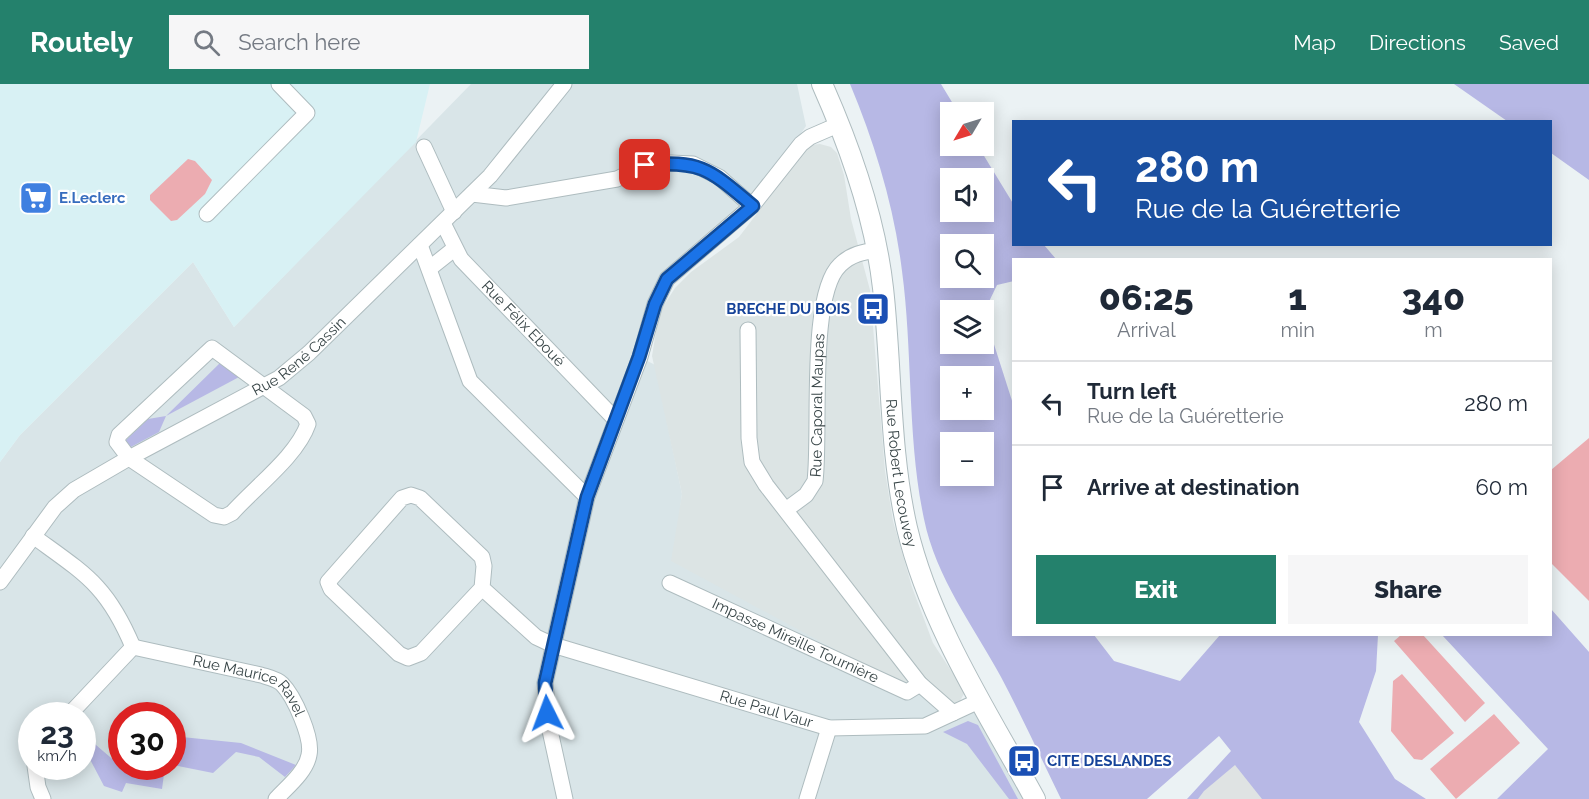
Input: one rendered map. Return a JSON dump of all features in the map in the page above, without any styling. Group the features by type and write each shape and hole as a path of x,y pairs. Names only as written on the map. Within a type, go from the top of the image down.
{"street":[{"path":"207,214 307,112 279,84"},
{"name":"Rue René Cassin","path":"0,582 55,507 74,490 279,378 309,353 490,176 564,84"},
{"name":"Rue Robert Lecouvey","path":"822,84 840,124 870,216 878,250 896,467 907,529 928,592 981,700 1035,799"},
{"path":"565,799 547,713 545,683 587,497 614,418 667,279 753,206 801,144 810,137 840,124"},
{"name":"Rue Félix Eboué","path":"424,147 448,218 454,249 614,418"},
{"path":"472,194 506,198 617,179 645,165 671,163 693,164 719,177 753,206"},
{"path":"420,245 470,381 587,497"},
{"path":"430,268 454,249"},
{"name":"Rue Caporal Maupas","path":"787,509 806,495 815,481 820,334 828,285 839,265 851,256 878,250"},
{"path":"748,330 752,462 766,485 787,509 920,684 953,712"},
{"path":"212,348 264,386 304,416 308,424 304,435 232,513 224,517 214,515 129,458 119,448 119,435 212,348"},
{"path":"411,495 420,498 482,557 484,563 482,588 421,653 408,658 399,654 331,589 328,582 330,576 402,498 411,495"},
{"path":"33,536 84,574 105,594 115,607 133,647 81,702"},
{"name":"Impasse Mireille Tournière","path":"669,583 907,692 920,684"},
{"name":"Rue Paul Vaur","path":"482,588 536,637 553,645 829,728 925,726 981,700"},
{"name":"Rue Maurice Ravel","path":"133,647 261,675 280,682 291,695 306,728 310,754 305,766 276,799"},
{"path":"807,799 829,728"},
{"path":"37,780 43,799"}],"shaded area":[{"path":"0,84 430,84 416,142 234,327 193,262 20,435 0,462"},
{"path":"471,84 797,84 806,126 752,206 667,279 640,357 655,365 682,494 679,517 953,712 981,700 1026,799 0,799 0,462 20,435 193,262 234,327"},
{"path":"850,84 941,84 952,102 940,102 940,156 984,156 991,168 940,168 940,222 994,222 994,172 1012,202 1012,246 1045,246 1055,258 1012,258 1012,281 997,285 990,300 940,300 940,354 994,354 994,344 1012,401 1012,636 1095,636 1114,661 1180,681 1219,636 1378,636 1376,671 1359,722 1395,779 1426,799 1187,799 1231,751 1219,736 1147,799 1061,799 1001,677 946,581 930,541 924,519 915,458 902,271 894,223 882,176"},
{"path":"1454,84 1589,84 1589,180 1552,154 1552,120 1506,120"},
{"path":"820,144 831,147 837,153 844,175 851,219 870,290 885,471 893,521 912,587 933,643 965,692 953,713 671,561 682,494 652,356 659,313 675,288 691,272 739,237 809,145"},
{"path":"188,159 195,161 212,180 205,194 177,220 171,221 150,200 150,195"},
{"path":"221,362 241,376 166,416"},
{"path":"166,416 159,432 129,448 124,442 148,419"},
{"path":"1589,438 1589,601 1552,564 1552,469"},
{"path":"1552,610 1589,652 1589,799 1497,799 1548,749 1443,636 1552,636"},
{"path":"1400,636 1424,636 1485,703 1465,722 1394,641"},
{"path":"1402,674 1454,733 1422,760 1414,759 1391,731 1393,681"},
{"path":"1494,714 1520,743 1456,799 1430,769"},
{"path":"968,721 978,725 1018,799 1009,799 967,744 943,732"},
{"path":"186,737 241,743 296,765 285,777 259,757 236,752 213,773 186,768"},
{"path":"96,745 108,755 108,780 163,780 162,789 126,783 122,792 104,786 96,771"},
{"path":"1235,765 1262,799 1198,799 1204,791"}],"place":[{"name":"E.Leclerc","path":"36,198"},
{"name":"BRECHE DU BOIS","path":"873,309"},
{"name":"CITE DESLANDES","path":"1024,761"}],"route":[{"path":"547,713 545,683 587,497 614,418 639,357 655,304 667,279 753,206 719,177 693,164 645,165"}]}
